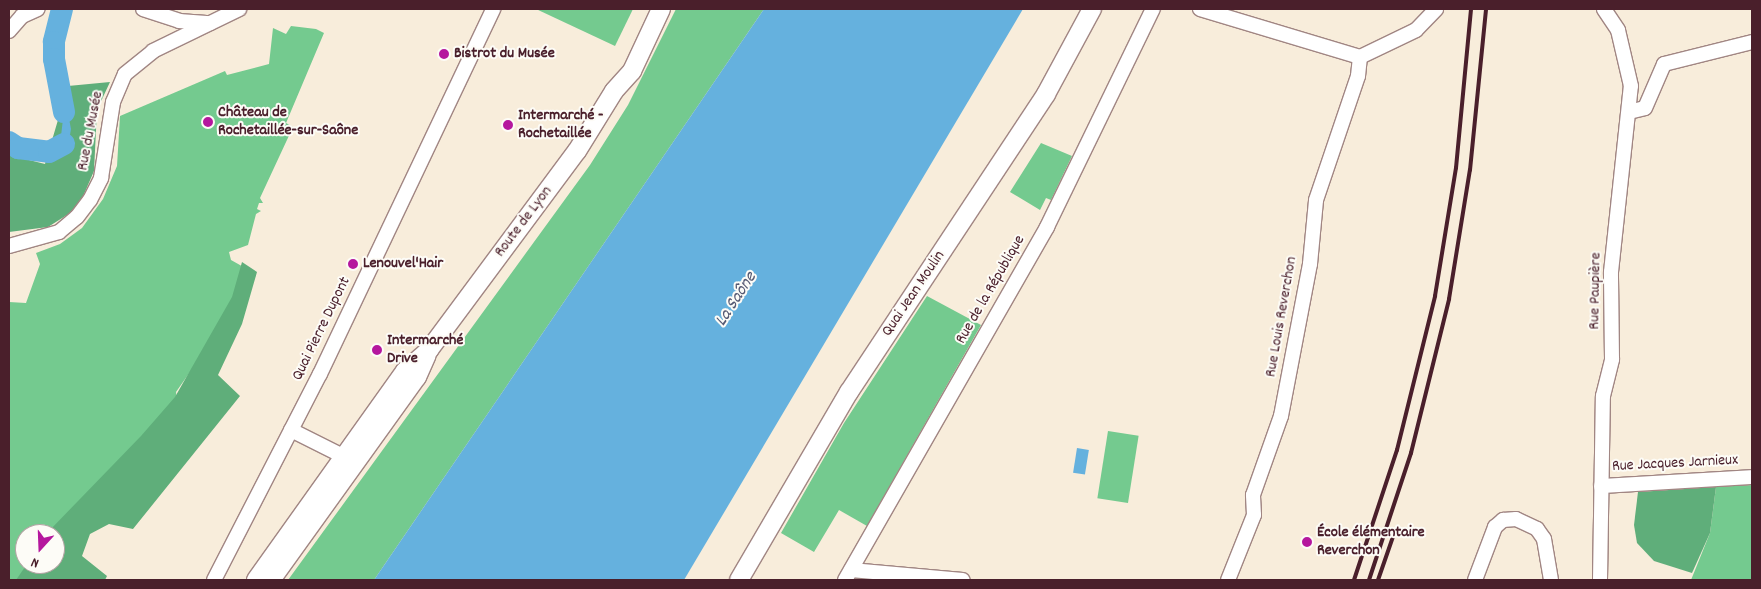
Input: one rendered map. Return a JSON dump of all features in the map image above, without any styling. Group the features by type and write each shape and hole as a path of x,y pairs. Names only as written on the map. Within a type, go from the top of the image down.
{"main road":[{"name":"Route de Lyon","path":"614,91 621,67 650,9"},
{"name":"Route de Lyon","path":"256,580 405,371 429,350 577,151 614,91 632,71 661,9"},
{"name":"Quai Jean Moulin","path":"739,580 849,392 1046,94 1092,9"},
{"name":"Route de Lyon","path":"271,580 417,378 429,350"}],"street":[{"path":"9,31 22,16 38,9"},
{"path":"143,9 179,21 211,23"},
{"name":"Rue du Musée","path":"9,246 59,232 77,217 102,178 112,102 125,74 153,51 239,9"},
{"name":"Quai Pierre Dupont","path":"214,580 291,430 493,9"},
{"name":"Rue de la République","path":"848,575 1047,227 1153,9"},
{"path":"1201,9 1360,57 1416,30 1436,9"},
{"name":"Rue Paupière","path":"1600,580 1603,396 1612,359 1611,272 1631,86 1618,30 1604,9"},
{"path":"1629,112 1645,108 1664,64 1752,42"},
{"name":"Rue Louis Reverchon","path":"1228,580 1254,515 1253,495 1281,416 1310,264 1316,200 1358,76 1360,57"},
{"path":"291,430 343,456"},
{"name":"Rue Jacques Jarnieux","path":"1601,486 1752,477"},
{"path":"1475,580 1495,527 1503,520 1516,519 1533,526 1544,539 1550,580"},
{"path":"848,575 963,580"}],"green space":[{"path":"536,9 633,9 615,46"},
{"path":"676,9 764,9 374,580 288,580 590,165 628,105"},
{"path":"291,26 316,29 324,33 286,123 293,127 260,198 263,203 259,203 257,209 261,211 256,214 248,245 229,252 231,260 256,274 254,280 176,392 178,414 65,524 15,524 15,574 61,574 65,580 9,580 9,302 26,303 40,264 36,253 60,244 82,228 103,199 117,166 120,116 225,71 227,75 269,64 273,28 286,34"},
{"path":"110,82 97,110 94,171 78,208 48,227 9,232 9,155 45,164 68,86"},
{"path":"1041,143 1072,156 1051,200 1046,198 1040,210 1010,192"},
{"path":"242,262 257,272 242,324 218,375 240,396 133,529 109,524 90,534 82,556 107,576 105,580 16,580 20,574 65,574 65,524 56,524 141,436 175,397 232,297"},
{"path":"927,296 981,325 867,526 839,510 814,552 781,533 844,423"},
{"path":"1108,431 1139,436 1128,503 1097,498"},
{"path":"1752,485 1752,580 1691,580 1710,533 1716,487"},
{"path":"1716,487 1710,533 1692,573 1654,561 1637,543 1634,525 1638,492"}],"water":[{"path":"57,9 67,9 53,71 51,50"},
{"name":"La Saône","path":"764,9 1023,9 684,580 374,580"},
{"path":"61,77 71,129 68,147 60,158 35,158 38,147 52,145 61,136 63,119 57,89"},
{"path":"1077,448 1089,450 1085,475 1073,473"}],"waterway":[{"path":"62,9 54,42 54,59 64,112"},
{"path":"9,142 18,148 49,152 64,144"}],"railway":[{"path":"1354,580 1397,450 1435,296 1456,168 1471,9"},
{"path":"1369,580 1411,453 1449,299 1470,170 1486,9"},
{"path":"1378,580 1395,531"}],"place":[{"name":"Bistrot du Musée","path":"444,54"},
{"name":"Château de Rochetaillée-sur-Saône","path":"208,122"},
{"name":"Intermarché - Rochetaillée","path":"508,125"},
{"name":"Lenouvel'Hair","path":"353,264"},
{"name":"Intermarché Drive","path":"377,350"},
{"name":"École élémentaire Reverchon","path":"1307,542"}]}
